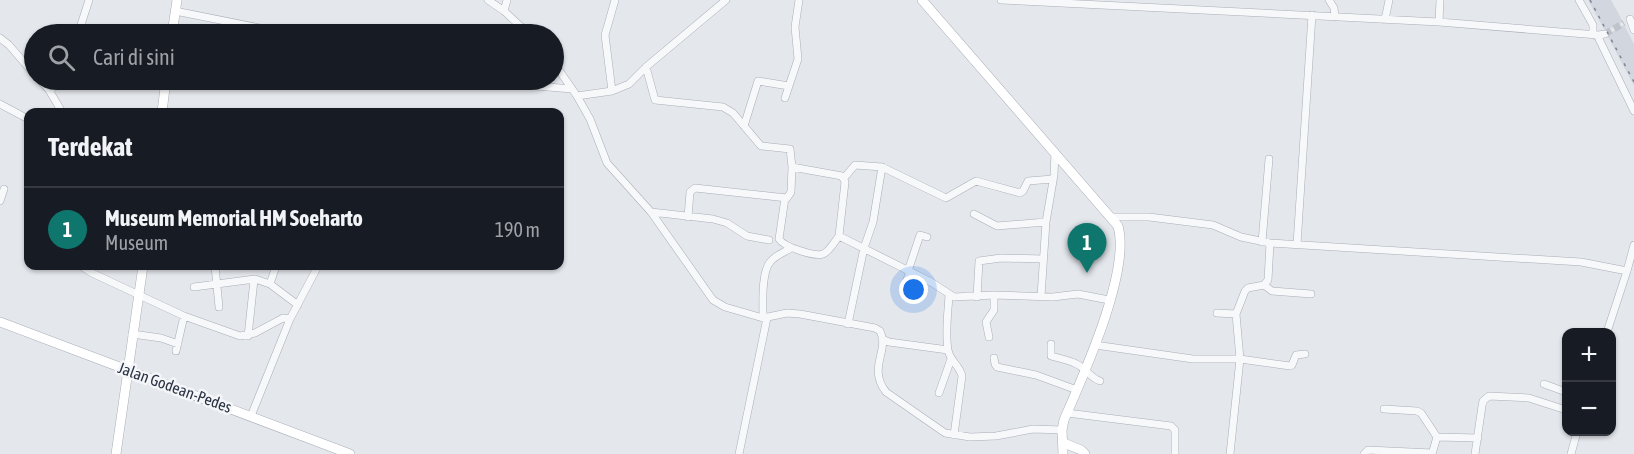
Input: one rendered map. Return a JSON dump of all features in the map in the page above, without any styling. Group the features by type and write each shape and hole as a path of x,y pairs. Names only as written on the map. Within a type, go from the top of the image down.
{"street":[{"path":"173,24 177,0"},
{"path":"488,0 518,24"},
{"path":"504,11 507,0"},
{"path":"612,91 605,35 615,0"},
{"path":"560,90 612,91 629,84 726,0"},
{"path":"785,98 798,59 795,27 799,0"},
{"path":"922,0 1118,226 1121,246 1119,264 1086,371 1067,413 1062,430 1063,454"},
{"path":"1001,0 1438,22 1599,35"},
{"path":"1329,0 1334,8 1335,17"},
{"path":"1385,20 1389,0"},
{"path":"1438,22 1440,0"},
{"path":"1579,0 1599,35 1634,111"},
{"path":"81,24 87,3"},
{"path":"175,11 240,24"},
{"path":"1297,244 1312,15"},
{"path":"1630,20 1634,30"},
{"path":"0,38 24,62"},
{"path":"646,67 655,100 723,107 734,113 761,146 790,149 792,167 790,192 785,198 779,239 783,244 792,248 821,255 839,236 844,178 855,165 882,167 946,198 976,181 1020,193 1028,181 1053,179"},
{"path":"564,78 590,119 608,163 651,212 713,300 724,307 765,318 787,313 875,328 880,331 882,339 877,373 880,384 886,392 945,434 996,436 1033,429 1062,430"},
{"path":"744,126 758,81 789,86"},
{"path":"49,90 60,108"},
{"path":"162,108 165,90"},
{"path":"0,104 24,117"},
{"path":"1041,296 1046,222 1055,152"},
{"path":"1230,454 1240,359 1236,314 1243,294 1248,288 1264,285 1268,280 1266,243 1269,159"},
{"path":"792,167 844,178"},
{"path":"848,324 864,248 873,222 882,167"},
{"path":"688,217 690,192 695,188 785,198"},
{"path":"0,201 4,189"},
{"path":"651,212 727,223 747,236 769,240"},
{"path":"974,214 997,226 1046,222"},
{"path":"1112,217 1172,219 1213,225 1240,237 1266,243 1581,262 1627,271"},
{"path":"903,289 920,235 927,237"},
{"path":"839,236 931,282 949,296 977,297 994,294 1053,297 1078,294 1109,300"},
{"path":"1609,328 1634,245"},
{"path":"739,454 765,318 764,284 767,266 775,257 792,248"},
{"path":"977,297 979,261 1000,258 1043,258"},
{"path":"89,270 138,296 184,316 240,336 248,336 277,321 290,319"},
{"path":"116,454 142,270"},
{"path":"215,270 219,307"},
{"path":"270,284 275,270"},
{"path":"252,416 290,319 316,270"},
{"path":"248,336 254,280"},
{"path":"194,286 263,280 298,305"},
{"path":"1264,285 1272,291 1311,294"},
{"path":"989,337 986,322 994,310 994,294"},
{"path":"949,296 948,350 951,359 960,368 962,376 954,435"},
{"path":"1217,313 1236,314"},
{"path":"132,334 161,338 177,348 184,316"},
{"name":"Jalan Godean-Pedes","path":"0,322 350,454"},
{"path":"882,339 889,342 948,350"},
{"path":"1051,344 1051,356 1068,360 1086,371 1093,379 1100,381"},
{"path":"1095,345 1193,360 1240,359 1290,366 1297,354 1305,354"},
{"path":"994,358 997,367 1036,375 1077,390"},
{"path":"939,393 951,359"},
{"path":"1544,384 1562,391"},
{"path":"1475,454 1483,401 1489,396 1529,398 1562,409"},
{"path":"1384,410 1421,413 1437,437"},
{"path":"1067,413 1171,426 1175,430 1175,454"},
{"path":"1570,454 1576,436"},
{"path":"1437,437 1478,438"},
{"path":"1364,454 1368,450 1432,454 1437,437"},
{"path":"1064,443 1085,454"}],"shaded area":[{"path":"1588,0 1611,0 1623,22 1605,31"},
{"path":"1624,25 1634,44 1634,86 1607,35"}],"tunnel":[{"path":"1605,34 1624,23"}],"railway":[{"path":"1590,0 1634,82"}],"place":[{"name":"Museum Memorial HM Soeharto","path":"1087,273"}]}
